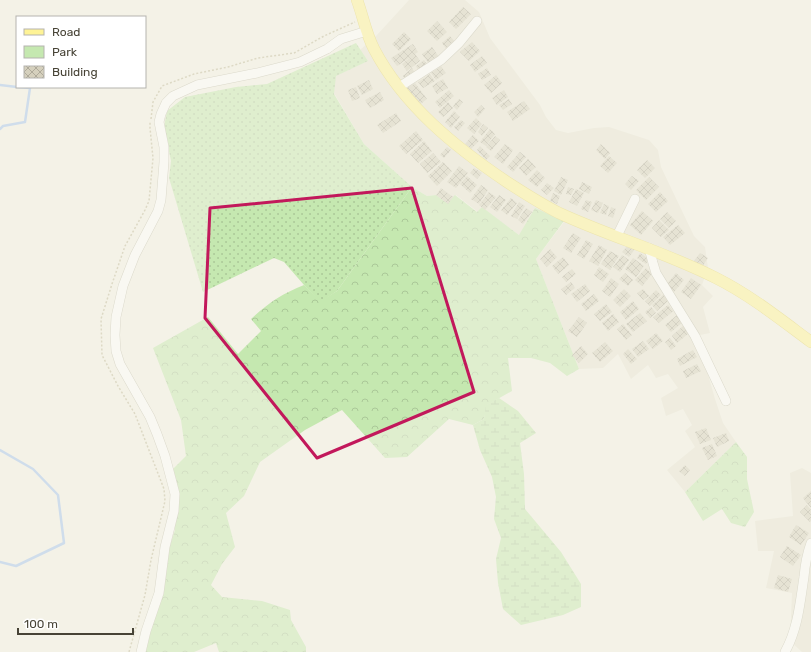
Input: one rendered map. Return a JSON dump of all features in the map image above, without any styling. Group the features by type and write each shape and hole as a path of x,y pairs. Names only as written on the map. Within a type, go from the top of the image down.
{"main road":[{"path":"357,0 374,48 399,87 434,126 468,155 542,204 559,213 691,266 733,288 811,342"}],"street":[{"path":"399,87 440,60 459,43 477,21"},
{"path":"141,652 146,631 159,593 165,547 174,511 175,494 165,456 157,434 150,418 120,364 116,351 115,329 116,317 123,286 135,255 158,211 161,200 164,147 159,122 161,114 166,104 173,96 197,85 257,73 300,62 327,49 341,39 367,31"},
{"path":"617,236 635,199"},
{"path":"649,248 656,272 695,336 726,401"},
{"path":"785,652 792,639 798,618 806,564 811,543"}],"path":[{"path":"129,652 145,594 164,501 164,490 135,414 102,356 101,319 125,246 145,210 148,201 153,158 150,128 153,102 162,86 194,74 228,67 258,58 294,53 324,36 364,19"}],"highlighted area":[{"path":"412,188 474,392 317,458 205,318 210,208"}],"shaded area":[{"path":"409,0 465,0 479,12 490,38 540,105 546,117 556,130 568,133 609,127 649,140 658,150 661,167 694,236 705,247 708,268 702,285 713,296 703,307 710,333 695,336 700,346 723,423 736,442 685,492 667,470 695,447 685,431 692,425 683,409 666,416 661,398 678,388 668,374 656,378 648,365 631,379 618,354 603,368 579,369 536,259 564,222 519,235 482,208 478,212 456,195 447,203 436,195 427,196 412,187 364,144 334,93 335,76 368,61 360,50 376,36"},
{"path":"802,468 811,473 811,652 802,652 790,641 792,593 766,588 774,551 758,551 755,521 793,516 790,473"}],"green space":[{"path":"356,43 368,61 336,76 334,94 364,144 412,187 337,291 321,302 284,262 274,258 203,292 169,178 171,161 164,127 167,111 185,97 236,87 267,84"},
{"path":"412,187 427,196 436,195 447,203 455,195 477,212 482,207 519,235 535,208 564,221 536,259 579,369 567,376 550,363 531,358 508,358 512,391 487,405 484,419 473,425 449,419 407,457 385,458 342,410 305,430 260,462 244,496 226,513 235,547 222,564 211,585 222,597 262,601 290,610 291,620 306,647 306,652 219,652 216,643 194,652 141,652 150,606 175,530 168,474 186,456 181,420 153,348 208,317 238,354 261,331 251,319 276,299 304,285 321,301 337,291"},
{"path":"499,398 518,411 536,433 520,443 524,474 525,509 561,552 581,584 581,607 563,615 521,625 503,609 498,583 496,559 501,538 494,519 496,497 492,477 480,450 473,425 484,419 486,405"},
{"path":"736,442 747,457 747,479 754,512 745,527 731,523 722,509 703,521 685,492"}],"building":[{"path":"463,7 471,14 456,29 449,22"},
{"path":"437,21 447,32 437,41 427,31"},
{"path":"404,32 411,39 399,51 392,44"},
{"path":"450,36 456,43 447,50 442,43"},
{"path":"472,42 480,51 469,61 460,52"},
{"path":"413,44 418,52 415,54 420,61 407,71 402,64 412,56 397,66 391,58"},
{"path":"432,47 439,57 429,64 422,54"},
{"path":"482,56 487,63 475,72 470,65"},
{"path":"424,60 428,66 419,72 416,66"},
{"path":"441,66 446,73 436,80 431,73"},
{"path":"412,68 415,73 406,80 403,76"},
{"path":"487,68 491,75 482,80 478,74"},
{"path":"430,74 435,81 423,88 418,82"},
{"path":"496,75 502,83 491,93 484,85"},
{"path":"443,79 448,88 437,94 432,86"},
{"path":"369,80 373,89 362,95 357,86"},
{"path":"415,83 427,99 418,106 406,89"},
{"path":"356,87 360,98 352,101 348,90"},
{"path":"449,90 454,96 440,108 435,102"},
{"path":"504,90 508,97 497,105 492,98"},
{"path":"380,92 384,100 370,108 365,100"},
{"path":"459,99 463,102 457,110 453,106"},
{"path":"509,99 512,104 503,110 499,105"},
{"path":"524,101 530,109 513,121 507,112"},
{"path":"448,102 453,108 443,117 438,112"},
{"path":"481,105 485,109 478,117 474,112"},
{"path":"454,111 460,117 451,128 445,122"},
{"path":"396,113 401,121 383,133 377,125"},
{"path":"476,118 482,124 474,134 467,128"},
{"path":"461,120 465,123 458,131 454,127"},
{"path":"483,124 488,128 482,136 478,132"},
{"path":"490,129 495,134 486,146 480,142"},
{"path":"416,131 423,140 406,154 399,146"},
{"path":"473,135 479,141 471,149 465,144"},
{"path":"495,136 500,140 491,151 486,147"},
{"path":"424,141 432,151 418,163 410,154"},
{"path":"505,144 513,150 503,164 494,157"},
{"path":"601,144 610,153 605,159 596,150"},
{"path":"480,146 490,156 486,160 477,150"},
{"path":"447,147 451,150 444,158 440,155"},
{"path":"520,152 526,157 513,172 507,167"},
{"path":"433,153 441,162 427,173 420,164"},
{"path":"609,156 617,163 608,173 600,166"},
{"path":"528,159 536,167 526,176 519,168"},
{"path":"647,160 655,168 645,178 637,170"},
{"path":"443,162 452,171 437,186 428,176"},
{"path":"459,166 468,173 456,188 447,182"},
{"path":"474,168 482,173 477,179 470,173"},
{"path":"537,170 545,178 537,187 528,180"},
{"path":"467,176 477,185 470,193 460,184"},
{"path":"632,176 639,181 631,190 625,184"},
{"path":"561,177 568,180 561,195 554,191"},
{"path":"649,177 659,187 646,200 636,190"},
{"path":"582,182 592,187 589,194 579,189"},
{"path":"547,183 554,188 547,195 541,190"},
{"path":"481,185 488,190 479,204 471,199"},
{"path":"568,187 574,189 571,195 566,194"},
{"path":"441,188 453,197 448,204 436,195"},
{"path":"576,189 584,193 577,206 569,202"},
{"path":"489,192 496,197 485,210 479,205"},
{"path":"660,192 668,201 656,212 648,204"},
{"path":"553,193 560,196 557,204 550,201"},
{"path":"499,195 506,200 497,212 490,207"},
{"path":"511,198 517,203 507,215 501,210"},
{"path":"586,200 592,202 588,212 581,209"},
{"path":"596,200 603,203 598,213 591,210"},
{"path":"519,202 525,206 517,219 511,216"},
{"path":"604,204 609,206 606,215 600,213"},
{"path":"611,207 616,209 613,218 608,216"},
{"path":"526,208 532,212 523,224 518,220"},
{"path":"642,211 653,221 641,235 630,225"},
{"path":"667,212 676,221 669,228 660,219"},
{"path":"659,220 669,230 661,237 652,228"},
{"path":"678,225 685,233 670,245 663,237"},
{"path":"573,233 581,238 571,253 563,248"},
{"path":"586,240 593,244 584,259 577,255"},
{"path":"599,245 607,250 598,266 589,261"},
{"path":"628,245 635,249 629,257 622,252"},
{"path":"550,249 557,257 547,267 540,259"},
{"path":"610,251 619,256 610,270 601,264"},
{"path":"640,253 649,259 646,264 637,258"},
{"path":"700,253 708,258 701,268 693,262"},
{"path":"622,255 629,260 620,272 613,267"},
{"path":"563,257 569,265 558,274 552,266"},
{"path":"633,258 644,266 636,277 625,269"},
{"path":"599,267 609,274 603,282 594,275"},
{"path":"646,268 652,274 642,286 635,280"},
{"path":"572,269 576,274 566,282 562,277"},
{"path":"625,273 633,280 628,286 619,279"},
{"path":"676,273 684,280 674,292 666,285"},
{"path":"611,278 619,284 610,297 602,291"},
{"path":"691,278 701,285 691,299 681,292"},
{"path":"571,282 575,288 566,295 561,289"},
{"path":"585,284 590,291 577,302 571,294"},
{"path":"624,289 631,296 620,307 613,300"},
{"path":"643,289 649,296 643,300 637,293"},
{"path":"656,290 661,295 650,306 645,301"},
{"path":"594,294 599,301 586,311 581,304"},
{"path":"663,295 668,301 657,311 652,305"},
{"path":"633,301 639,309 626,320 620,312"},
{"path":"606,304 612,312 600,321 594,314"},
{"path":"668,305 673,311 659,323 653,317"},
{"path":"651,307 656,313 650,318 645,312"},
{"path":"640,313 647,321 633,332 626,324"},
{"path":"613,314 619,322 608,331 602,323"},
{"path":"677,315 683,322 671,332 665,325"},
{"path":"579,317 587,323 577,337 568,331"},
{"path":"623,324 632,335 626,340 617,329"},
{"path":"683,326 689,333 677,343 672,336"},
{"path":"656,333 663,341 653,349 646,341"},
{"path":"670,338 676,346 671,350 665,342"},
{"path":"643,341 649,349 638,357 632,349"},
{"path":"605,342 613,351 600,362 592,353"},
{"path":"581,346 588,354 579,363 572,355"},
{"path":"628,349 637,359 631,364 623,354"},
{"path":"693,350 697,357 680,366 677,359"},
{"path":"697,364 701,371 686,378 683,371"},
{"path":"706,428 711,440 700,444 695,432"},
{"path":"726,433 729,441 717,447 713,438"},
{"path":"712,444 717,456 708,460 702,448"},
{"path":"685,465 690,470 685,476 679,471"},
{"path":"811,491 811,508 803,498"},
{"path":"807,505 811,510 810,522 800,512"},
{"path":"796,525 809,533 801,545 789,537"},
{"path":"787,546 801,555 793,566 780,557"},
{"path":"778,575 792,579 788,592 774,588"}],"waterway":[{"path":"0,85 16,87"},
{"path":"0,129 3,126 25,122 30,88"},
{"path":"0,450 33,469 58,495 64,543 16,566 0,562"}]}
